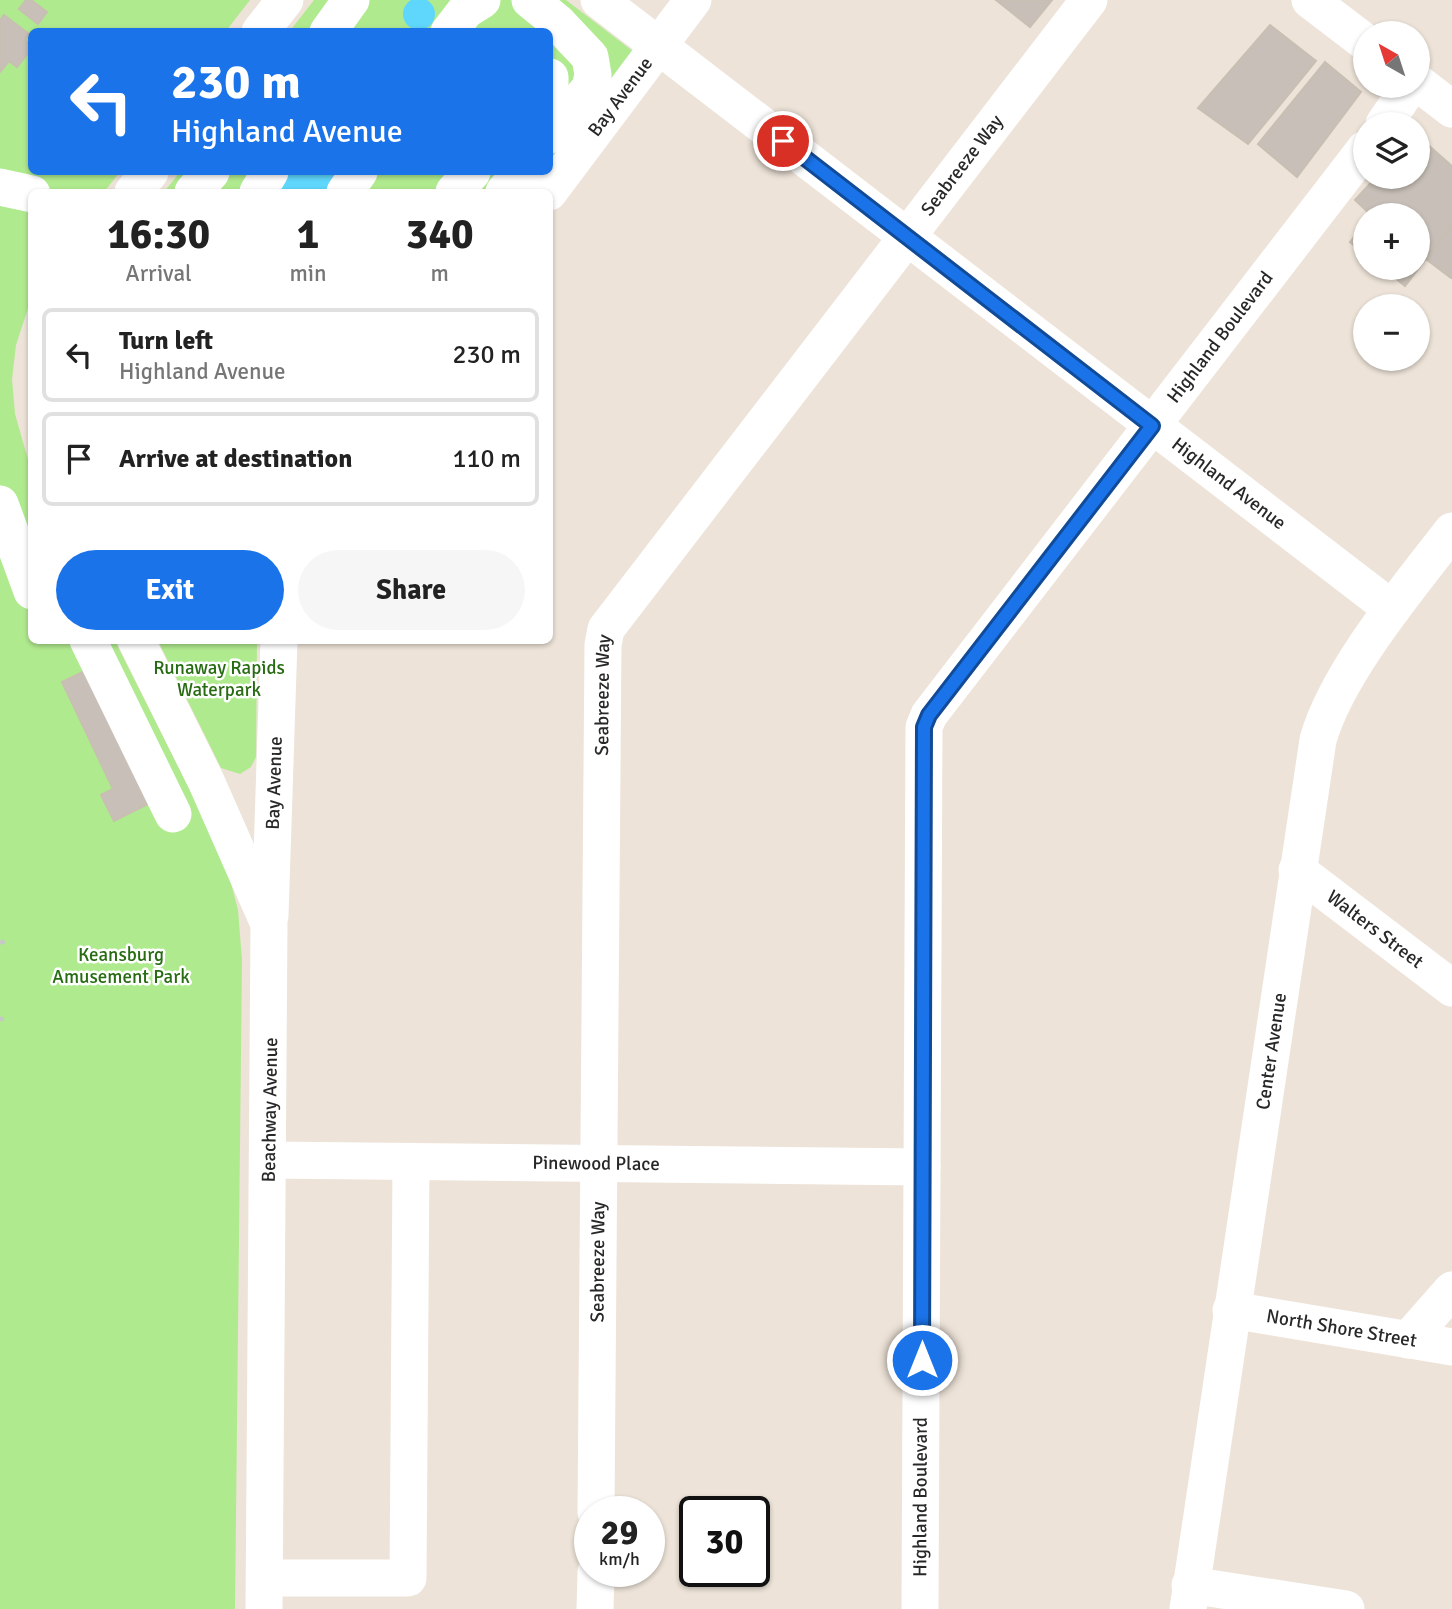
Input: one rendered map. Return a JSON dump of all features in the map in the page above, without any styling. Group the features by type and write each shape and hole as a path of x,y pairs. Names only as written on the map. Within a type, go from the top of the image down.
{"street":[{"path":"263,28 285,0"},
{"path":"331,28 351,0"},
{"name":"Highland Avenue","path":"600,0 1392,609"},
{"name":"Bay Avenue","path":"551,189 693,0"},
{"name":"Seabreeze Way","path":"596,1496 603,645 606,629 1089,0"},
{"path":"1310,0 1353,33"},
{"path":"545,18 590,57 593,75 590,88 553,131"},
{"path":"1430,92 1452,109"},
{"name":"Highland Boulevard","path":"920,1609 924,727 929,715 1353,165"},
{"path":"136,189 147,175"},
{"path":"196,189 208,175"},
{"path":"457,189 469,175"},
{"path":"507,189 518,175"},
{"path":"0,187 28,193"},
{"path":"0,504 28,580"},
{"name":"Center Avenue","path":"1189,1597 1297,870 1321,729 1337,694 1392,609 1452,531"},
{"path":"90,644 173,814"},
{"name":"Beachway Avenue","path":"138,644 206,781 269,924 265,1593"},
{"name":"Bay Avenue","path":"269,924 279,644"},
{"name":"Walters Street","path":"1297,870 1452,988"},
{"name":"Pinewood Place","path":"269,1160 922,1167"},
{"path":"265,1593 408,1578 411,1162"},
{"path":"1408,1340 1452,1290"},
{"name":"North Shore Street","path":"1231,1310 1452,1347"},
{"path":"595,1609 596,1587"},
{"path":"1189,1597 1346,1609"}],"green space":[{"name":"Keansburg Amusement Park","path":"0,0 250,0 228,28 28,28 28,175 118,175 106,189 28,189 28,308 16,345 12,379 15,414 28,460 28,644 117,644 225,860 238,910 242,960 235,1609 0,1609"},
{"path":"314,0 566,0 634,52 553,158 553,28 292,28"},
{"path":"178,175 540,175 528,189 166,189"},
{"name":"Runaway Rapids Waterpark","path":"159,644 257,644 256,757 251,767 240,774 221,768"}],"water":[{"path":"413,-1 425,-1 434,8 434,20 426,28 412,28 404,20 404,8"},
{"path":"281,175 344,175 337,189 274,189"}],"building":[{"path":"26,0 31,0 47,12 38,24 19,9"},
{"path":"996,0 1052,0 1030,27"},
{"path":"4,15 28,33 25,40 28,43 28,53 17,67 9,61 0,72 0,20"},
{"path":"1270,25 1316,61 1248,144 1198,108"},
{"path":"1325,62 1353,85 1353,98 1356,98 1297,177 1258,144"},
{"path":"1430,147 1452,166 1452,225 1430,254 1430,203 1358,203 1355,200 1365,189 1430,189"},
{"path":"1452,225 1452,278 1430,262 1430,254"},
{"path":"1398,280 1410,280 1405,286"},
{"path":"95,666 160,798 114,821 101,795 113,789 62,682"}],"route":[{"path":"783,141 1152,426 929,715 924,727 922,1360"}]}
